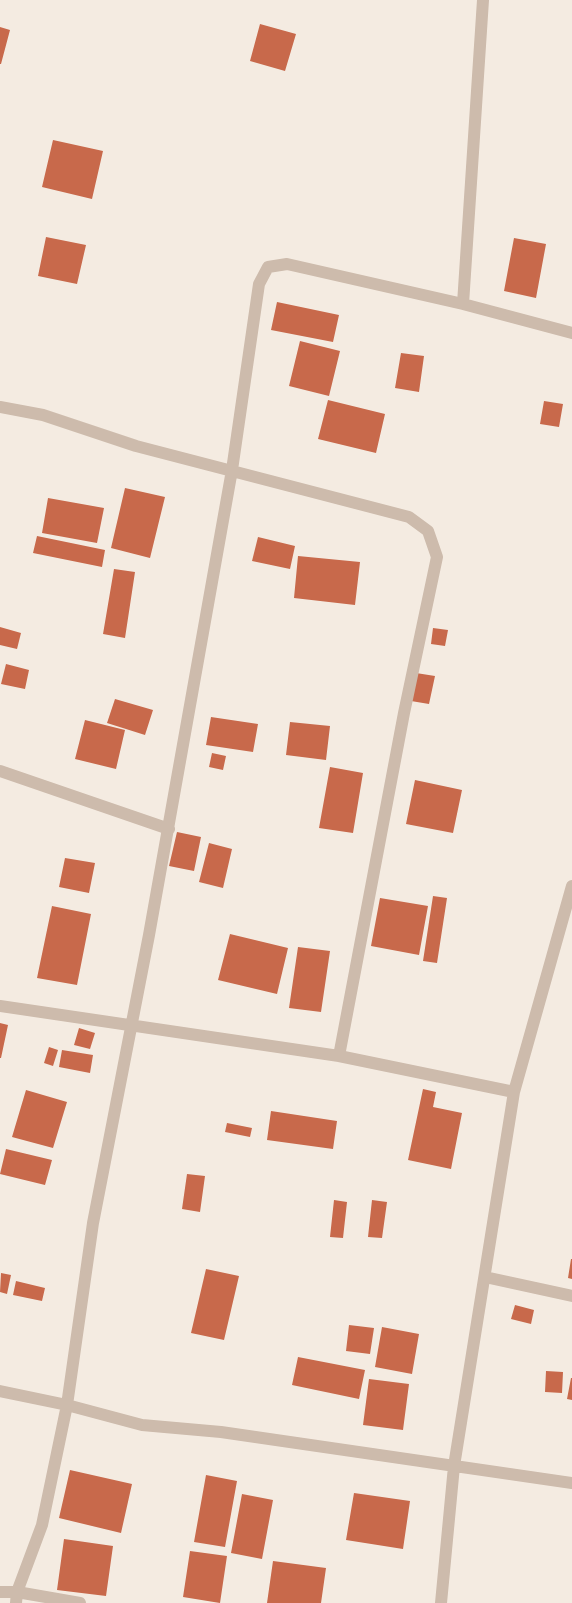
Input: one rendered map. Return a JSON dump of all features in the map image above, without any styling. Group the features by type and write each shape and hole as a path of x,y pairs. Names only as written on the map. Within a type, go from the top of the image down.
{"street":[{"path":"464,304 483,0"},
{"path":"17,1598 42,1525 67,1405 93,1223 169,829 232,470 259,284 268,267 287,264 464,304 572,333"},
{"path":"0,406 43,415 136,446 409,517 428,532 437,557 404,713 339,1056"},
{"path":"0,771 169,829"},
{"path":"440,1603 454,1466 514,1092 572,886"},
{"path":"0,1006 339,1056 514,1092"},
{"path":"485,1276 572,1296"},
{"path":"0,1391 67,1405 142,1425 221,1432 572,1483"},
{"path":"0,1592 17,1598 80,1603"}],"building":[{"path":"260,24 296,34 285,71 250,61"},
{"path":"0,27 10,30 1,64 0,64"},
{"path":"53,140 103,151 92,199 42,187"},
{"path":"46,237 86,245 77,284 38,276"},
{"path":"514,238 546,244 536,298 504,291"},
{"path":"277,302 339,315 333,342 271,330"},
{"path":"300,341 340,351 329,396 289,386"},
{"path":"401,353 424,356 419,392 395,388"},
{"path":"328,400 385,414 376,453 318,439"},
{"path":"544,401 563,404 559,427 540,424"},
{"path":"125,488 165,497 150,558 111,548"},
{"path":"48,498 104,508 97,543 42,533"},
{"path":"37,536 105,550 102,567 33,553"},
{"path":"258,537 295,546 290,569 252,561"},
{"path":"298,556 360,562 355,605 294,598"},
{"path":"114,569 135,572 125,638 103,634"},
{"path":"0,627 21,633 17,649 0,645"},
{"path":"433,628 448,630 445,646 431,644"},
{"path":"6,664 29,670 25,689 1,684"},
{"path":"416,673 435,676 429,704 411,701"},
{"path":"115,699 153,710 145,735 107,723"},
{"path":"211,717 258,724 253,752 206,745"},
{"path":"85,720 125,730 116,769 75,759"},
{"path":"290,722 330,726 326,760 286,755"},
{"path":"212,753 226,756 223,770 209,767"},
{"path":"330,767 363,773 353,833 319,828"},
{"path":"415,780 462,790 453,833 406,824"},
{"path":"177,832 201,837 194,871 169,866"},
{"path":"209,843 232,849 223,888 199,882"},
{"path":"65,858 95,863 89,893 59,887"},
{"path":"433,896 447,898 437,963 423,961"},
{"path":"380,898 428,906 419,955 371,946"},
{"path":"52,906 91,914 77,985 37,978"},
{"path":"230,934 288,948 277,994 218,980"},
{"path":"298,947 330,951 321,1012 289,1008"},
{"path":"0,1023 8,1025 1,1058 0,1058"},
{"path":"79,1028 95,1033 90,1049 74,1045"},
{"path":"49,1047 58,1050 53,1066 44,1063"},
{"path":"62,1050 93,1055 90,1073 59,1067"},
{"path":"423,1089 436,1092 433,1107 462,1113 451,1169 408,1160"},
{"path":"26,1090 67,1102 53,1148 12,1137"},
{"path":"271,1111 337,1121 333,1149 267,1140"},
{"path":"227,1123 252,1128 250,1137 225,1132"},
{"path":"6,1149 52,1160 45,1185 0,1174"},
{"path":"187,1174 205,1176 200,1212 182,1209"},
{"path":"334,1200 347,1202 343,1238 330,1237"},
{"path":"372,1200 387,1202 382,1238 368,1237"},
{"path":"572,1259 572,1279 568,1278"},
{"path":"206,1269 239,1276 224,1340 191,1333"},
{"path":"1,1273 11,1275 7,1294 0,1292"},
{"path":"16,1281 45,1288 42,1301 13,1295"},
{"path":"515,1305 534,1310 531,1324 511,1319"},
{"path":"349,1325 374,1328 370,1354 346,1351"},
{"path":"382,1327 419,1334 412,1374 375,1367"},
{"path":"298,1357 365,1370 359,1399 292,1385"},
{"path":"546,1371 563,1372 562,1393 545,1392"},
{"path":"572,1378 572,1400 567,1399"},
{"path":"369,1379 409,1384 403,1430 363,1425"},
{"path":"70,1470 132,1484 121,1533 59,1518"},
{"path":"206,1475 237,1481 225,1547 194,1542"},
{"path":"354,1493 410,1501 403,1549 346,1540"},
{"path":"242,1494 273,1500 262,1559 231,1553"},
{"path":"64,1539 113,1546 106,1596 57,1590"},
{"path":"190,1551 227,1556 220,1603 183,1597"},
{"path":"273,1561 326,1568 321,1603 267,1603"}]}
